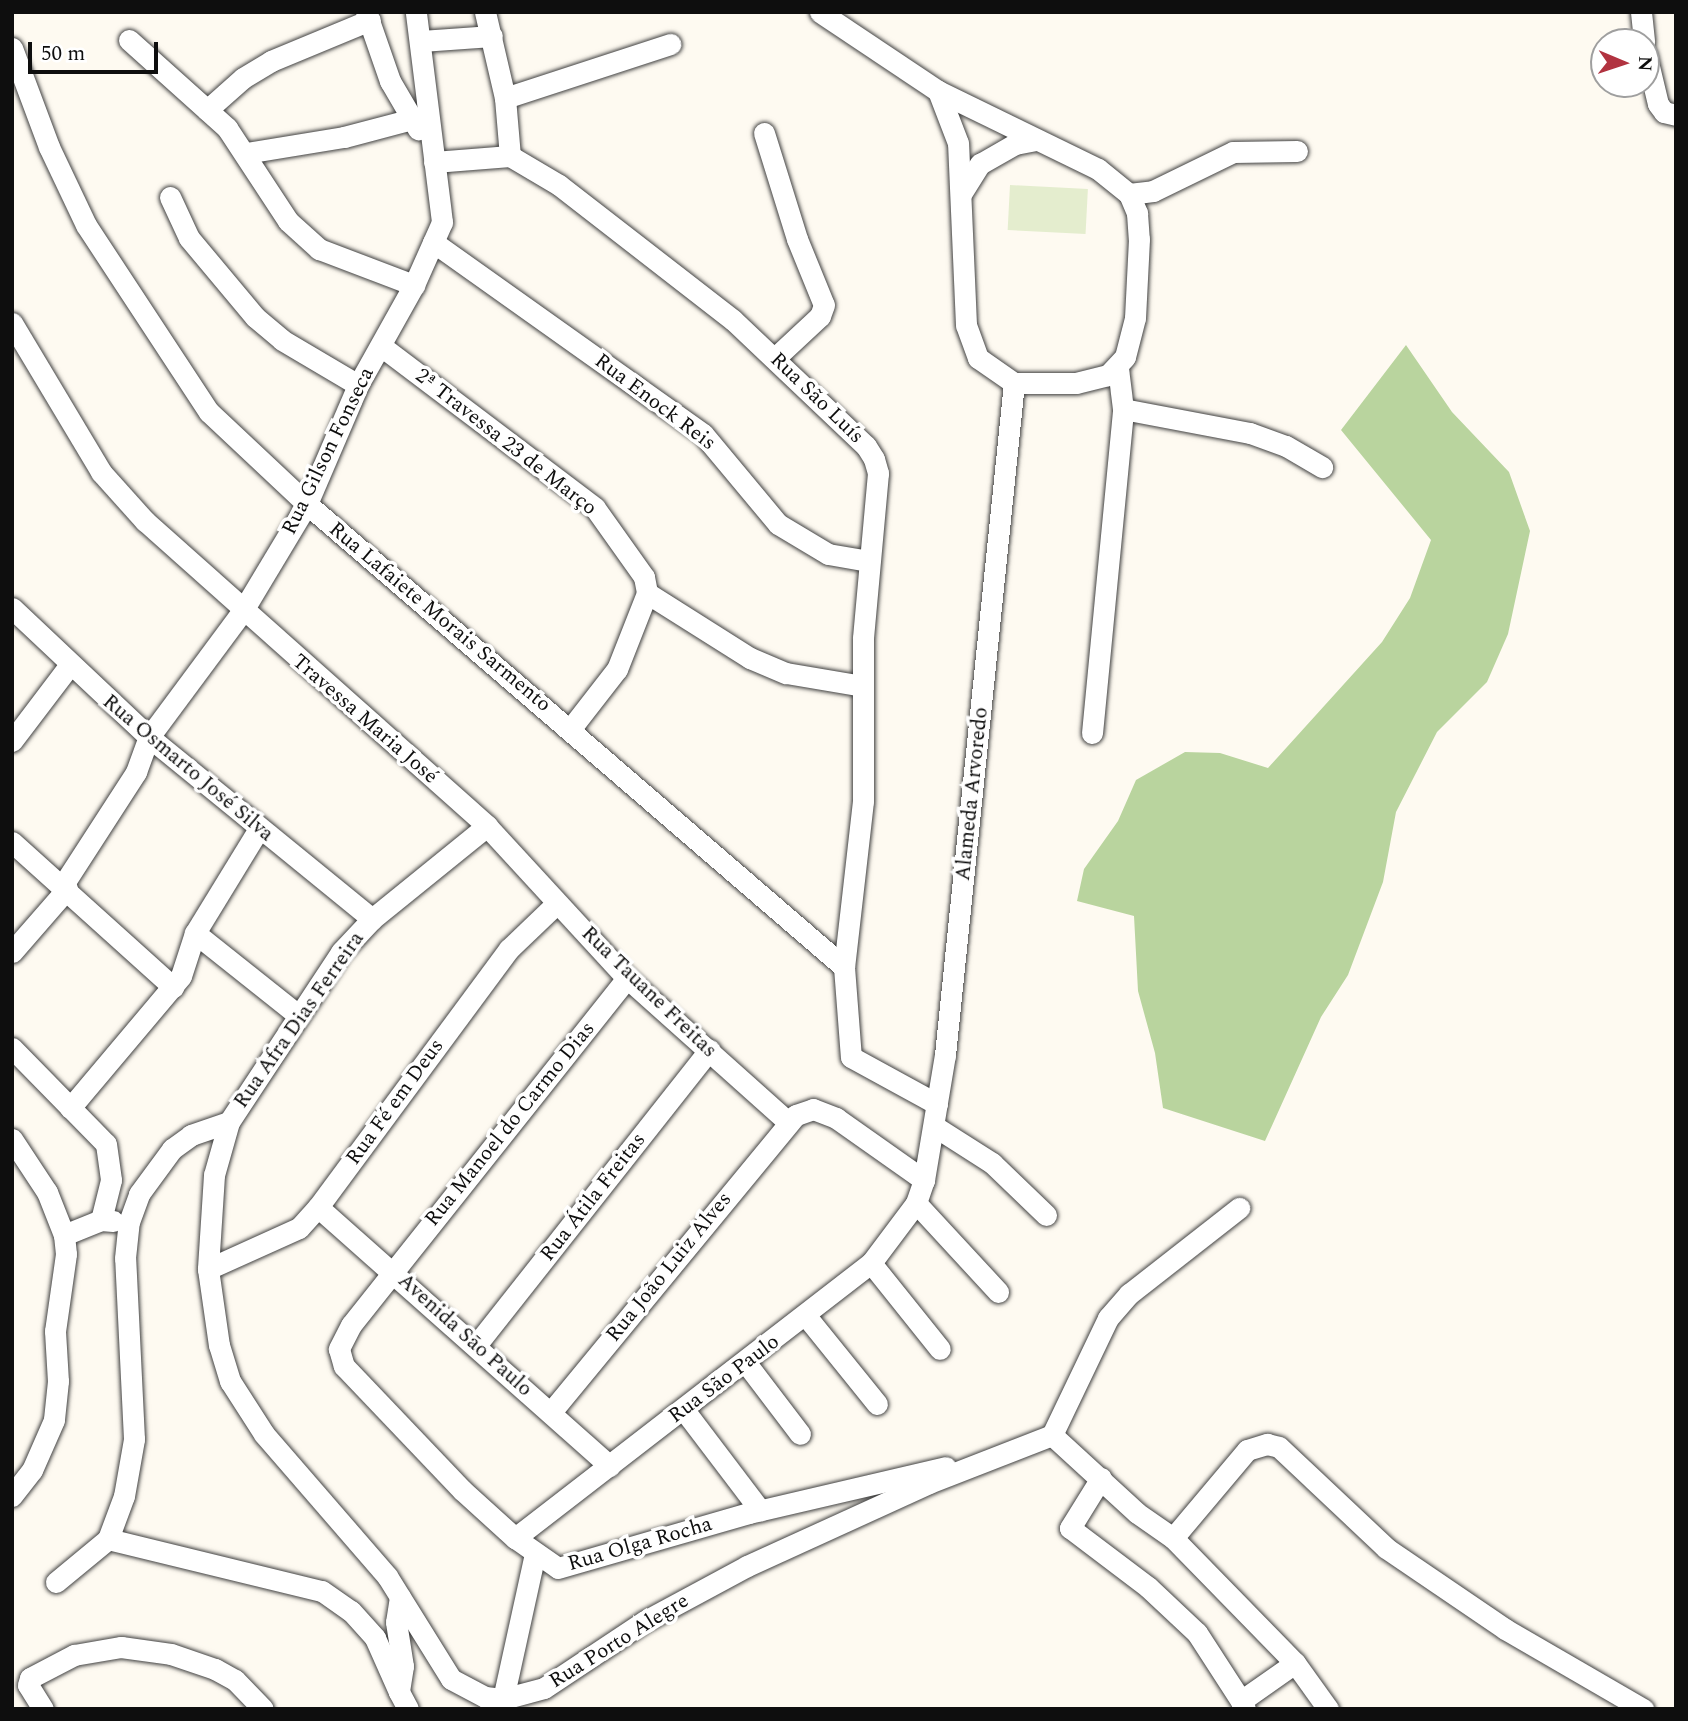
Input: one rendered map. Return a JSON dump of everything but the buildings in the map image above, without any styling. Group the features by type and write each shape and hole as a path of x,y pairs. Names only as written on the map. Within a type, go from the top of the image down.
{"street":[{"name":"Rua Gilson Fonseca","path":"12,952 65,887 136,772 149,737 242,612 307,504 358,386 414,285 433,242 443,215 429,140 416,12"},
{"path":"434,162 510,156 505,98 485,12"},
{"path":"820,12 938,92 1098,169 1129,194 1137,213 1139,239 1135,318 1131,339 1118,368 1124,409 1093,733"},
{"path":"207,110 271,61 368,16 390,81 412,119 429,140"},
{"path":"421,41 492,36"},
{"path":"129,40 207,110 246,153 288,221 319,249 414,285"},
{"path":"505,98 670,44"},
{"name":"Rua Lafaiete Morais Sarmento","path":"12,48 49,147 110,263 209,412 307,504 844,967"},
{"path":"938,92 954,125 971,344 987,368 1013,383 1094,381 1118,368"},
{"path":"1657,98 1664,112 1676,115"},
{"path":"246,153 357,134 412,119"},
{"path":"764,133 797,239 824,305 820,316 775,358"},
{"path":"960,194 980,164 1006,148 1035,141"},
{"path":"1129,194 1153,191 1233,152 1297,151"},
{"name":"Rua São Luís","path":"510,156 559,185 733,320 866,446 874,459 877,492 869,561 863,686 861,827 849,894 844,967"},
{"path":"170,197 189,238 255,317 282,340 358,386"},
{"name":"Rua Enock Reis","path":"433,242 703,434 778,524 828,554 869,561"},
{"name":"Travessa Maria José","path":"12,323 101,472 145,521 242,612 487,826"},
{"name":"2ª Travessa 23 de Março","path":"381,346 595,508 639,570 647,593"},
{"name":"Alameda Arvoredo","path":"916,1203 924,1180 937,1104 1013,383"},
{"path":"1124,409 1250,433 1286,446 1322,467"},
{"path":"571,729 609,684 647,593 750,658 786,673 863,686"},
{"name":"Rua Osmarto José Silva","path":"12,608 69,666 149,737 258,830 372,919"},
{"path":"12,741 69,666"},
{"name":"Rua Tauane Freitas","path":"487,826 627,978 788,1122"},
{"name":"Rua Afra Dias Ferreira","path":"129,1222 139,1194 172,1149 191,1135 229,1122 341,952 372,919 487,826"},
{"path":"70,1108 173,987 187,961 195,933 258,830"},
{"path":"12,842 173,987"},
{"name":"Rua Fé em Deus","path":"208,1269 299,1227 318,1208 509,949 557,903"},
{"path":"195,933 298,1015"},
{"path":"844,967 851,1057 937,1104"},
{"name":"Rua Manoel do Carmo Dias","path":"393,1271 627,978"},
{"path":"12,1048 100,1136 110,1155 111,1180 101,1220"},
{"name":"Rua Átila Freitas","path":"477,1344 709,1049"},
{"path":"788,1122 804,1110 822,1112 924,1180"},
{"path":"229,1122 214,1175 208,1269 219,1345 246,1412 400,1597 451,1679 485,1697 503,1699 535,1553"},
{"name":"Rua João Luiz Alves","path":"551,1412 788,1122"},
{"path":"934,1126 992,1163 1046,1216"},
{"path":"12,1139 47,1192 64,1235 66,1254 55,1331 58,1381 54,1420 32,1470 12,1496"},
{"path":"916,1203 998,1292"},
{"name":"Rua São Paulo","path":"515,1538 746,1363 871,1263 916,1203"},
{"name":"Avenida São Paulo","path":"318,1208 477,1344 610,1465"},
{"path":"1239,1208 1129,1294 1108,1318 1052,1435 1173,1538 1295,1663 1328,1709"},
{"path":"56,1582 108,1539 124,1496 134,1439 126,1347 129,1222 101,1220 64,1235"},
{"path":"871,1263 940,1349"},
{"name":"Rua Olga Rocha","path":"393,1271 351,1325 339,1349 344,1367 515,1538 558,1568 760,1510 920,1472 996,1459"},
{"path":"806,1316 877,1404"},
{"path":"746,1363 800,1434"},
{"path":"684,1410 760,1510"},
{"name":"Rua Porto Alegre","path":"503,1699 544,1688 645,1621 747,1566 929,1483 1052,1435"},
{"path":"1173,1538 1247,1450 1267,1444 1279,1447 1385,1548 1505,1629 1643,1709"},
{"path":"1101,1478 1070,1528 1148,1587 1196,1633 1243,1705 1295,1663"},
{"path":"108,1539 323,1591 351,1611 374,1638 404,1700"},
{"path":"400,1597 396,1622 403,1666 404,1700"},
{"path":"43,1709 27,1682 74,1655 100,1648 140,1648 215,1669 235,1680 263,1709"}],"green space":[{"path":"1010,185 1088,189 1086,234 1008,230"},
{"path":"1406,345 1452,412 1509,472 1530,531 1508,634 1487,682 1437,732 1396,812 1383,882 1348,975 1321,1017 1265,1141 1163,1108 1155,1053 1138,991 1134,916 1077,901 1084,869 1118,821 1136,780 1185,752 1220,753 1268,768 1382,642 1410,598 1431,540 1341,430"}]}
